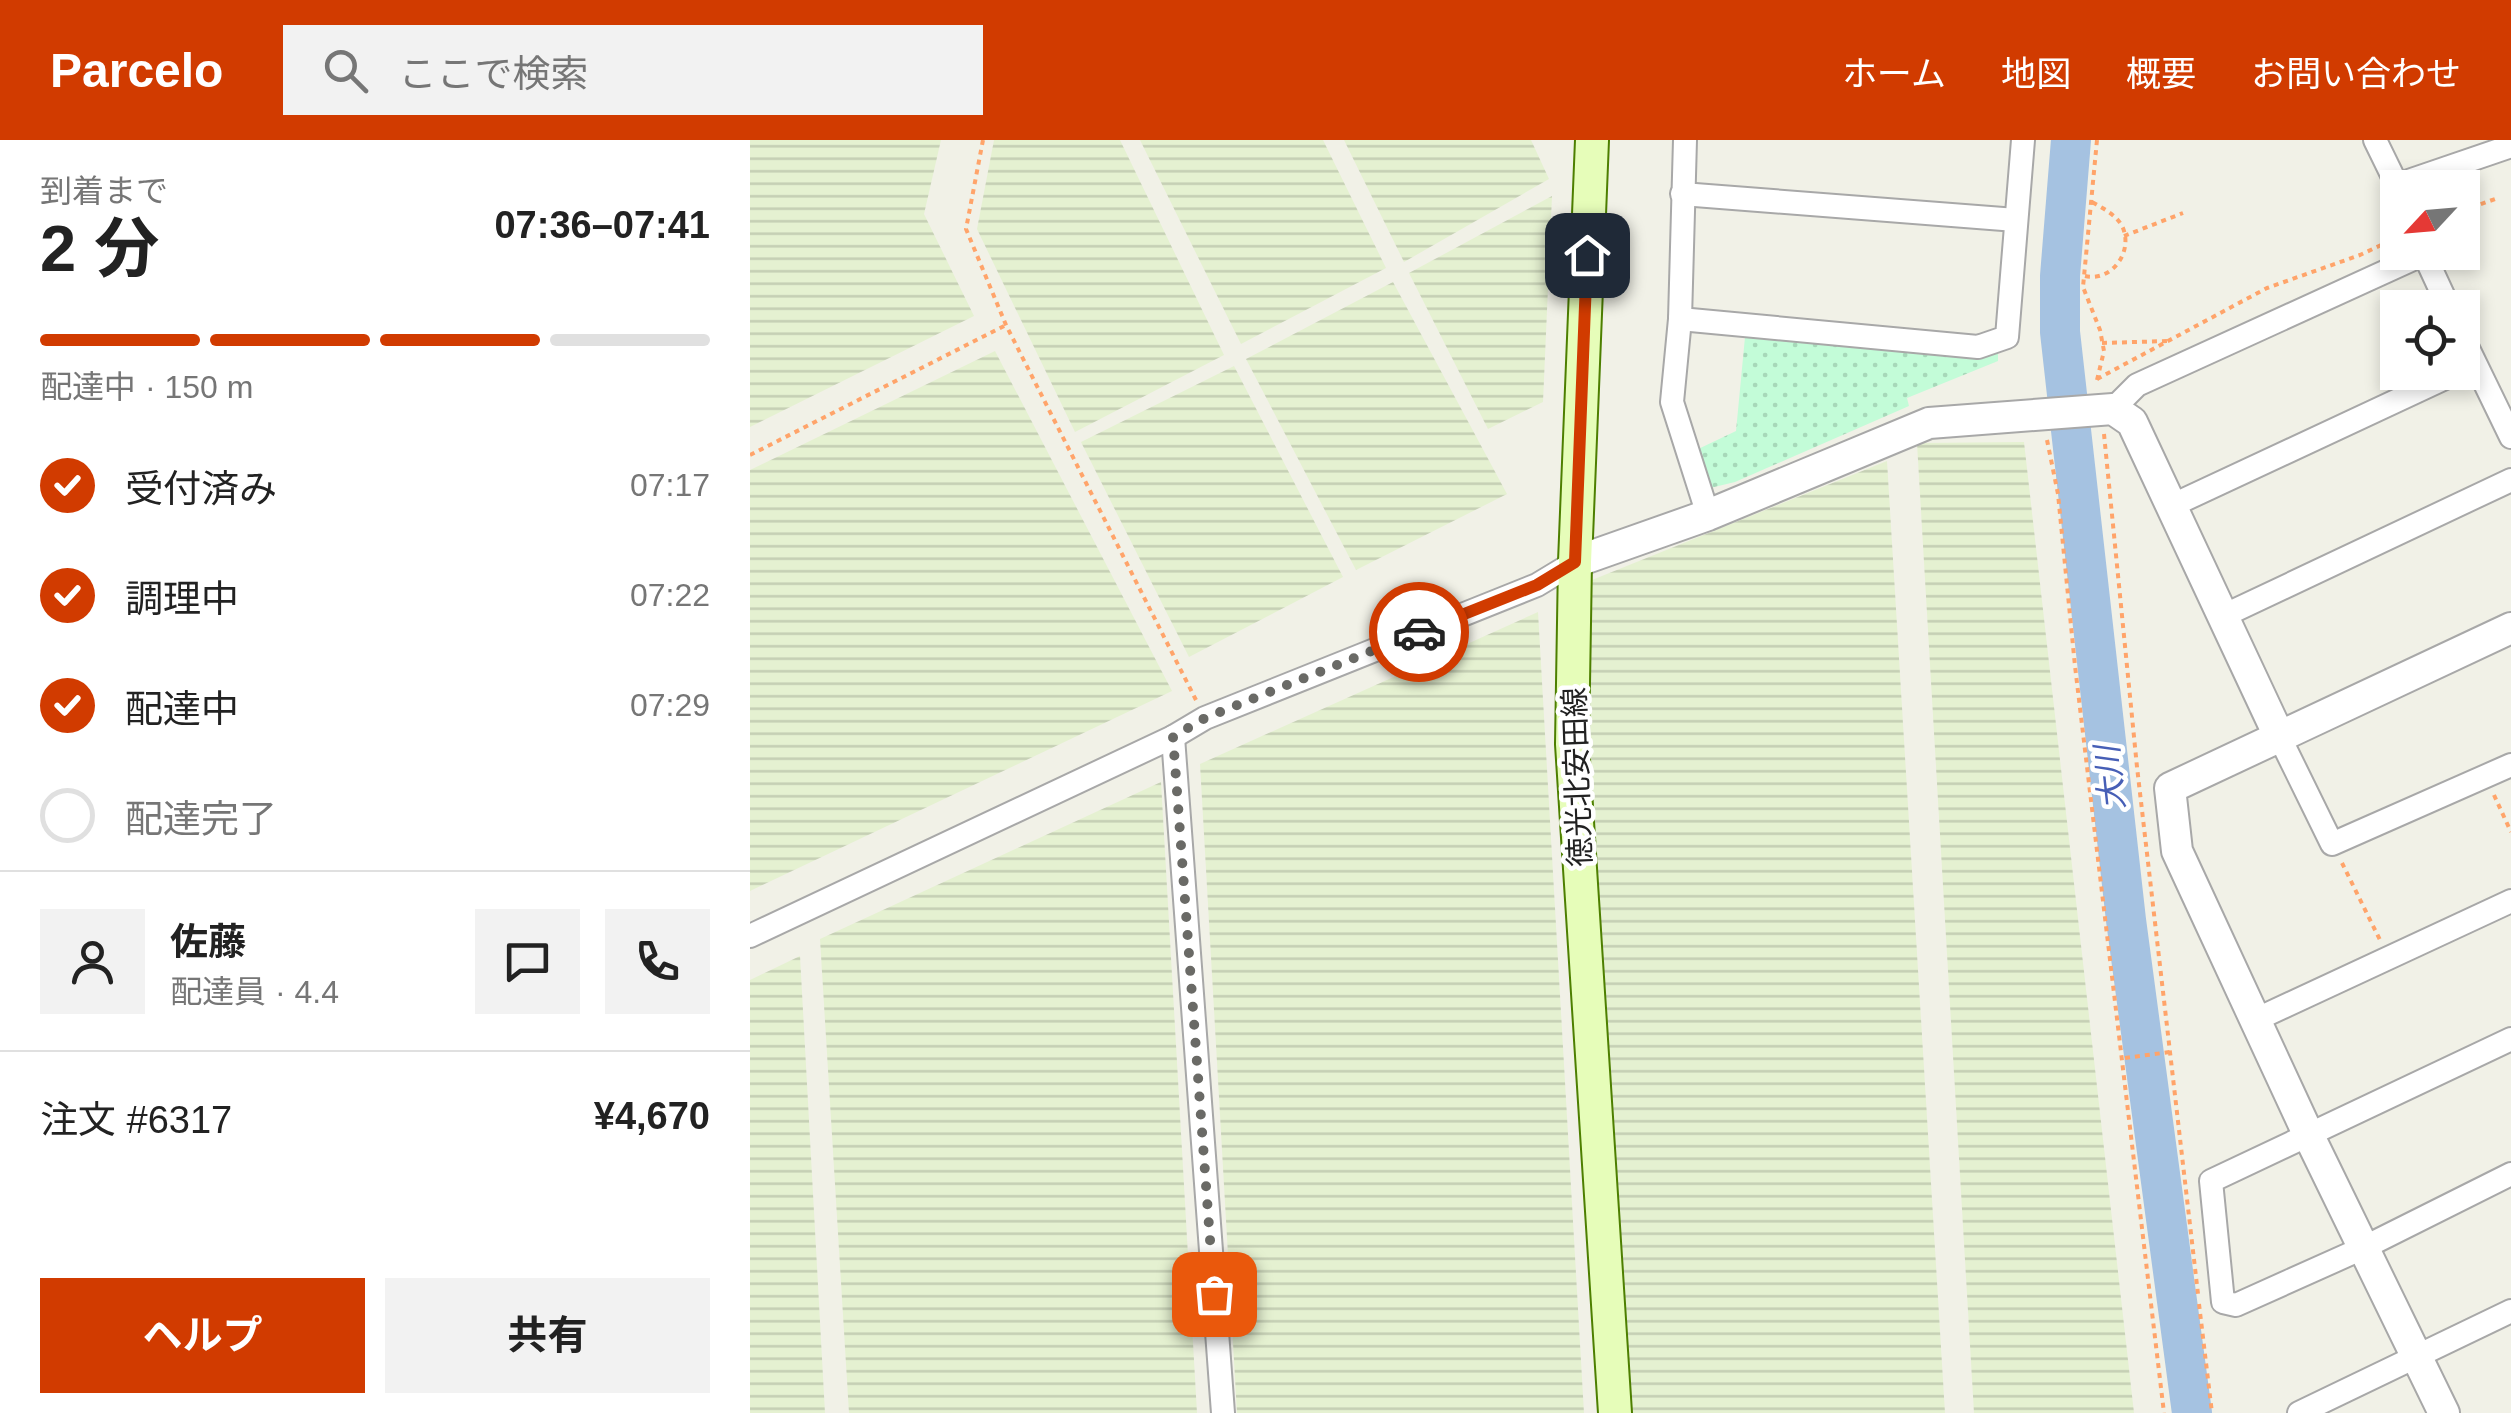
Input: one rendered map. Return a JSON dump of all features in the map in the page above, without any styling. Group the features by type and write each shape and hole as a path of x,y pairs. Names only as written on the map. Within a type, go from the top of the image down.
{"main road":[{"name":"徳光北安田線","path":"1592,140 1575,562 1572,744 1615,1413"}],"street":[{"path":"1685,140 1680,319 1672,402 1708,515"},
{"path":"1680,319 1978,347 2007,337 2023,140"},
{"path":"2375,140 2397,185 2511,146"},
{"path":"1682,194 2016,220"},
{"path":"750,936 1173,737 1205,718 1537,585 1575,562 1708,515 1929,423 2048,413 2100,402 2424,254 2441,290"},
{"path":"2171,506 2420,390"},
{"path":"2479,390 2511,437"},
{"path":"2100,402 2132,422 2332,844 2511,765"},
{"path":"2223,616 2511,480"},
{"path":"2444,1413 2308,1136 2176,850 2170,788 2511,628"},
{"path":"1173,737 1223,1413"},
{"path":"2255,1020 2511,901"},
{"path":"2511,1039 2211,1181 2223,1302 2236,1305 2364,1248 2511,1174"},
{"path":"2300,1413 2511,1311"}],"path":[{"path":"983,140 966,229 1006,325 1205,718"},
{"path":"2097,140 2083,287 2104,351 2100,402 2137,767 2212,1413"},
{"path":"2480,204 2495,199"},
{"path":"2085,276 2095,278 2120,263 2127,247 2112,213 2092,202"},
{"path":"2124,236 2183,213"},
{"path":"2100,402 2169,341 2267,288 2380,246"},
{"path":"750,454 1006,325"},
{"path":"2102,343 2169,341"},
{"path":"2048,413 2074,666 2125,1058 2164,1413"},
{"path":"2485,776 2511,832"},
{"path":"2332,844 2388,958"},
{"path":"2125,1058 2169,1052"}],"green space":[{"path":"750,140 941,140 924,214 974,316 750,427"},
{"path":"994,140 1120,140 1224,355 1075,432 977,229"},
{"path":"1140,140 1323,140 1386,268 1241,344"},
{"path":"1344,140 1531,140 1549,179 1404,262"},
{"path":"1552,196 1543,402 1488,429 1409,273"},
{"path":"1393,282 1507,494 1356,570 1246,359"},
{"path":"1745,337 1998,353 1998,361 1907,398 1909,406 1735,482 1706,489 1694,451 1736,431"},
{"path":"995,351 1172,691 750,891 750,470"},
{"path":"1234,366 1343,577 1189,657 1081,442"},
{"path":"2024,442 2134,1413 1974,1413 1917,443"},
{"path":"1887,461 1945,1413 1630,1413 1588,752 1592,580"},
{"path":"1538,612 1584,1413 1237,1413 1200,764"},
{"path":"1161,782 1197,1413 849,1413 820,939"},
{"path":"800,956 825,1413 750,1413 750,980"}],"waterway":[{"name":"大川","path":"2071,140 2060,276 2060,332 2126,920 2192,1413"}],"way so far":[{"path":"1214,1294 1173,737 1205,718 1419,632"}],"route":[{"path":"1419,632 1537,585 1575,562 1587,255"}]}
